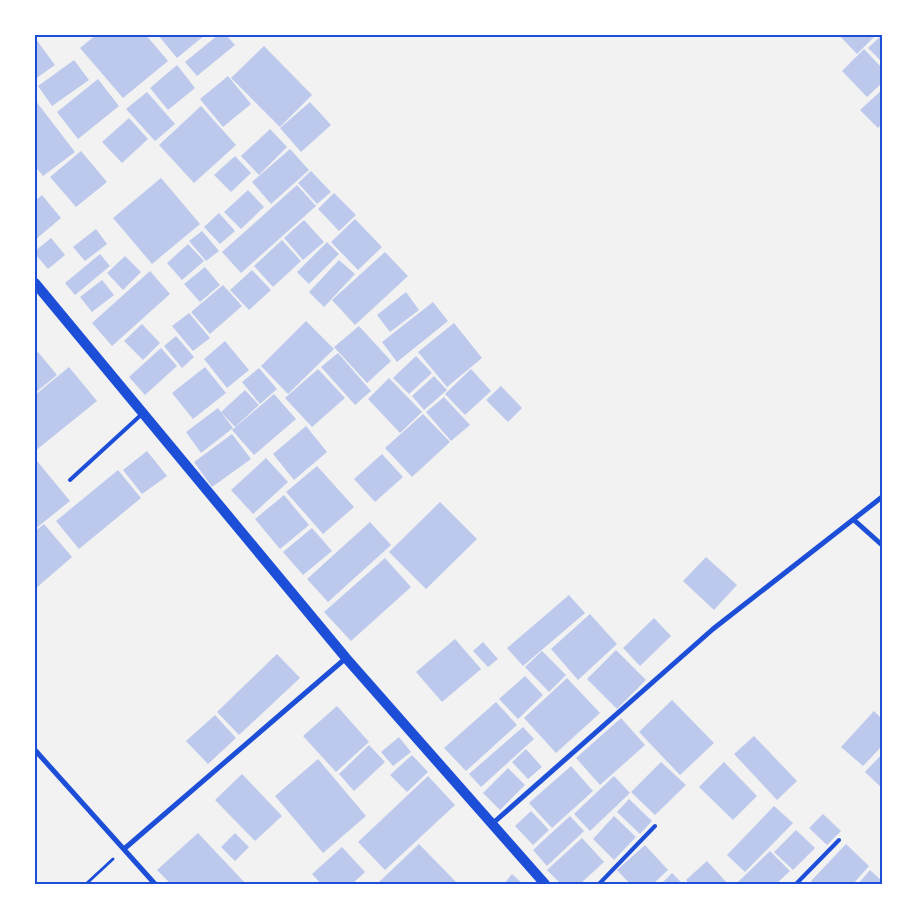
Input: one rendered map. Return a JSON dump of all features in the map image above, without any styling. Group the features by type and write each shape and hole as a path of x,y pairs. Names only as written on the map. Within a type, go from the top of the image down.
{"main road":[{"path":"35,284 144,412 346,658 545,884"}],"street":[{"path":"491,824 713,629 882,497"},
{"path":"854,520 882,545"},
{"path":"124,849 346,658"},
{"path":"35,750 155,884"}],"lane":[{"path":"70,480 144,412"},
{"path":"599,884 655,826"},
{"path":"796,884 839,840"}],"path":[{"path":"86,884 124,849"}],"building":[{"path":"96,35 146,35 168,61 123,98 80,48"},
{"path":"158,35 205,35 177,58"},
{"path":"218,35 226,35 235,45 197,76 185,62"},
{"path":"839,35 876,35 857,54"},
{"path":"882,35 882,62 868,48"},
{"path":"35,38 55,65 35,79"},
{"path":"264,46 312,95 280,127 231,78"},
{"path":"864,49 882,68 882,83 867,97 842,71"},
{"path":"74,60 89,80 52,106 38,86"},
{"path":"177,65 195,88 168,110 150,88"},
{"path":"228,76 251,104 223,127 200,99"},
{"path":"98,79 119,106 78,139 57,112"},
{"path":"882,90 882,124 878,128 860,110"},
{"path":"147,92 175,124 155,141 126,109"},
{"path":"35,100 75,152 43,176 35,166"},
{"path":"310,102 331,125 301,152 280,128"},
{"path":"201,106 236,145 194,183 159,145"},
{"path":"129,118 148,139 122,163 102,142"},
{"path":"270,129 287,147 259,175 241,156"},
{"path":"290,149 309,170 271,204 252,182"},
{"path":"81,151 107,182 76,207 50,177"},
{"path":"235,156 251,173 231,192 214,175"},
{"path":"311,171 331,192 317,204 298,183"},
{"path":"161,178 200,224 152,264 113,218"},
{"path":"297,185 316,206 241,273 222,252"},
{"path":"248,190 264,207 241,229 224,212"},
{"path":"334,193 356,215 339,231 318,209"},
{"path":"42,195 61,218 35,240 35,201"},
{"path":"219,213 235,231 220,244 204,227"},
{"path":"355,219 382,247 358,270 331,242"},
{"path":"304,220 324,242 303,260 284,238"},
{"path":"96,229 107,244 85,261 73,247"},
{"path":"202,231 219,251 206,261 189,241"},
{"path":"51,238 65,255 48,269 35,254 35,251"},
{"path":"282,240 301,261 273,287 254,266"},
{"path":"327,242 339,254 309,284 297,272"},
{"path":"188,244 204,261 182,280 167,263"},
{"path":"385,252 408,276 355,325 332,300"},
{"path":"100,254 110,266 75,295 65,283"},
{"path":"125,256 141,272 123,290 107,273"},
{"path":"339,260 355,274 324,307 309,292"},
{"path":"205,267 220,285 200,302 184,284"},
{"path":"252,270 271,290 249,310 230,290"},
{"path":"150,271 170,294 112,346 92,323"},
{"path":"102,280 114,295 92,312 80,297"},
{"path":"223,285 242,306 210,334 191,312"},
{"path":"406,292 419,310 390,332 377,315"},
{"path":"433,302 448,321 397,362 382,342"},
{"path":"189,313 210,338 193,351 172,326"},
{"path":"306,321 334,349 288,394 261,366"},
{"path":"454,323 482,358 447,387 418,352"},
{"path":"142,324 160,343 143,360 124,341"},
{"path":"359,326 391,361 367,383 334,347"},
{"path":"176,336 194,357 182,368 164,346"},
{"path":"225,341 249,370 227,388 204,359"},
{"path":"161,348 177,366 145,395 129,377"},
{"path":"38,352 57,375 35,393 35,355"},
{"path":"338,353 371,391 355,405 321,367"},
{"path":"416,356 432,373 409,394 393,378"},
{"path":"69,367 97,401 35,451 35,395"},
{"path":"205,367 226,393 193,419 172,393"},
{"path":"259,368 277,389 260,404 242,382"},
{"path":"318,369 345,398 312,427 285,398"},
{"path":"471,369 491,391 465,415 445,394"},
{"path":"434,376 447,390 424,410 412,396"},
{"path":"389,378 422,412 400,433 368,399"},
{"path":"501,386 522,408 508,422 486,400"},
{"path":"245,390 259,405 235,427 221,412"},
{"path":"274,394 296,419 254,455 232,430"},
{"path":"444,397 470,425 451,441 426,412"},
{"path":"218,408 233,428 201,453 186,432"},
{"path":"423,414 450,442 412,477 385,448"},
{"path":"306,426 327,452 294,480 273,454"},
{"path":"232,434 251,459 212,487 194,462"},
{"path":"147,451 167,476 142,494 123,470"},
{"path":"382,454 403,477 375,502 354,479"},
{"path":"266,458 288,482 253,514 231,490"},
{"path":"37,461 70,501 35,529 35,463"},
{"path":"317,466 354,507 323,534 286,492"},
{"path":"118,470 141,498 79,549 56,521"},
{"path":"284,495 309,525 280,549 255,519"},
{"path":"440,502 477,539 426,589 389,552"},
{"path":"370,522 391,545 328,602 307,579"},
{"path":"44,524 72,557 35,589 35,531"},
{"path":"312,528 332,551 303,575 283,552"},
{"path":"706,557 737,585 714,610 683,581"},
{"path":"385,558 411,587 351,641 324,612"},
{"path":"569,595 585,613 523,666 507,648"},
{"path":"590,614 617,644 578,680 551,649"},
{"path":"654,618 671,636 640,666 623,648"},
{"path":"455,639 481,669 442,702 416,672"},
{"path":"483,642 498,659 488,667 473,651"},
{"path":"616,650 646,680 617,709 587,679"},
{"path":"542,651 566,675 549,692 525,667"},
{"path":"277,654 300,678 239,735 217,712"},
{"path":"525,676 543,695 518,719 499,699"},
{"path":"567,678 600,713 556,753 524,718"},
{"path":"672,700 714,743 680,775 639,732"},
{"path":"496,702 517,725 466,771 444,748"},
{"path":"337,706 369,742 336,772 303,736"},
{"path":"874,711 882,719 882,746 863,766 841,747"},
{"path":"215,715 236,738 208,764 186,741"},
{"path":"621,718 645,745 600,785 576,758"},
{"path":"523,727 534,739 481,787 469,774"},
{"path":"754,736 797,781 777,800 734,754"},
{"path":"399,737 411,752 393,766 381,752"},
{"path":"369,745 385,762 354,791 339,774"},
{"path":"526,749 542,767 528,779 512,762"},
{"path":"882,754 882,788 865,772"},
{"path":"412,755 428,772 407,792 390,775"},
{"path":"318,759 366,816 323,853 275,796"},
{"path":"661,762 686,785 655,815 631,792"},
{"path":"724,762 757,796 733,820 699,787"},
{"path":"571,766 593,791 552,828 529,803"},
{"path":"508,768 525,785 500,810 483,793"},
{"path":"242,774 282,816 255,841 215,800"},
{"path":"428,776 455,805 385,870 358,842"},
{"path":"614,776 630,793 590,831 574,814"},
{"path":"629,799 652,821 640,834 617,812"},
{"path":"774,806 793,823 745,872 727,855"},
{"path":"531,811 549,830 533,845 515,826"},
{"path":"823,814 841,831 827,845 809,828"},
{"path":"570,816 584,831 547,866 533,850"},
{"path":"614,816 636,837 614,860 593,839"},
{"path":"796,830 815,848 793,870 774,852"},
{"path":"198,833 246,884 171,884 157,870"},
{"path":"235,833 249,847 235,861 221,847"},
{"path":"582,838 604,862 580,884 561,884 547,870"},
{"path":"419,844 456,882 453,884 377,884"},
{"path":"846,844 869,866 853,884 815,884 811,881"},
{"path":"645,845 668,870 653,884 630,884 617,870"},
{"path":"342,847 365,872 352,884 321,884 312,874"},
{"path":"770,851 790,871 776,884 736,884"},
{"path":"707,861 728,884 689,884 686,880"},
{"path":"870,870 882,881 882,884 858,884"},
{"path":"672,873 683,884 661,884"},
{"path":"512,874 523,884 504,884"}]}
